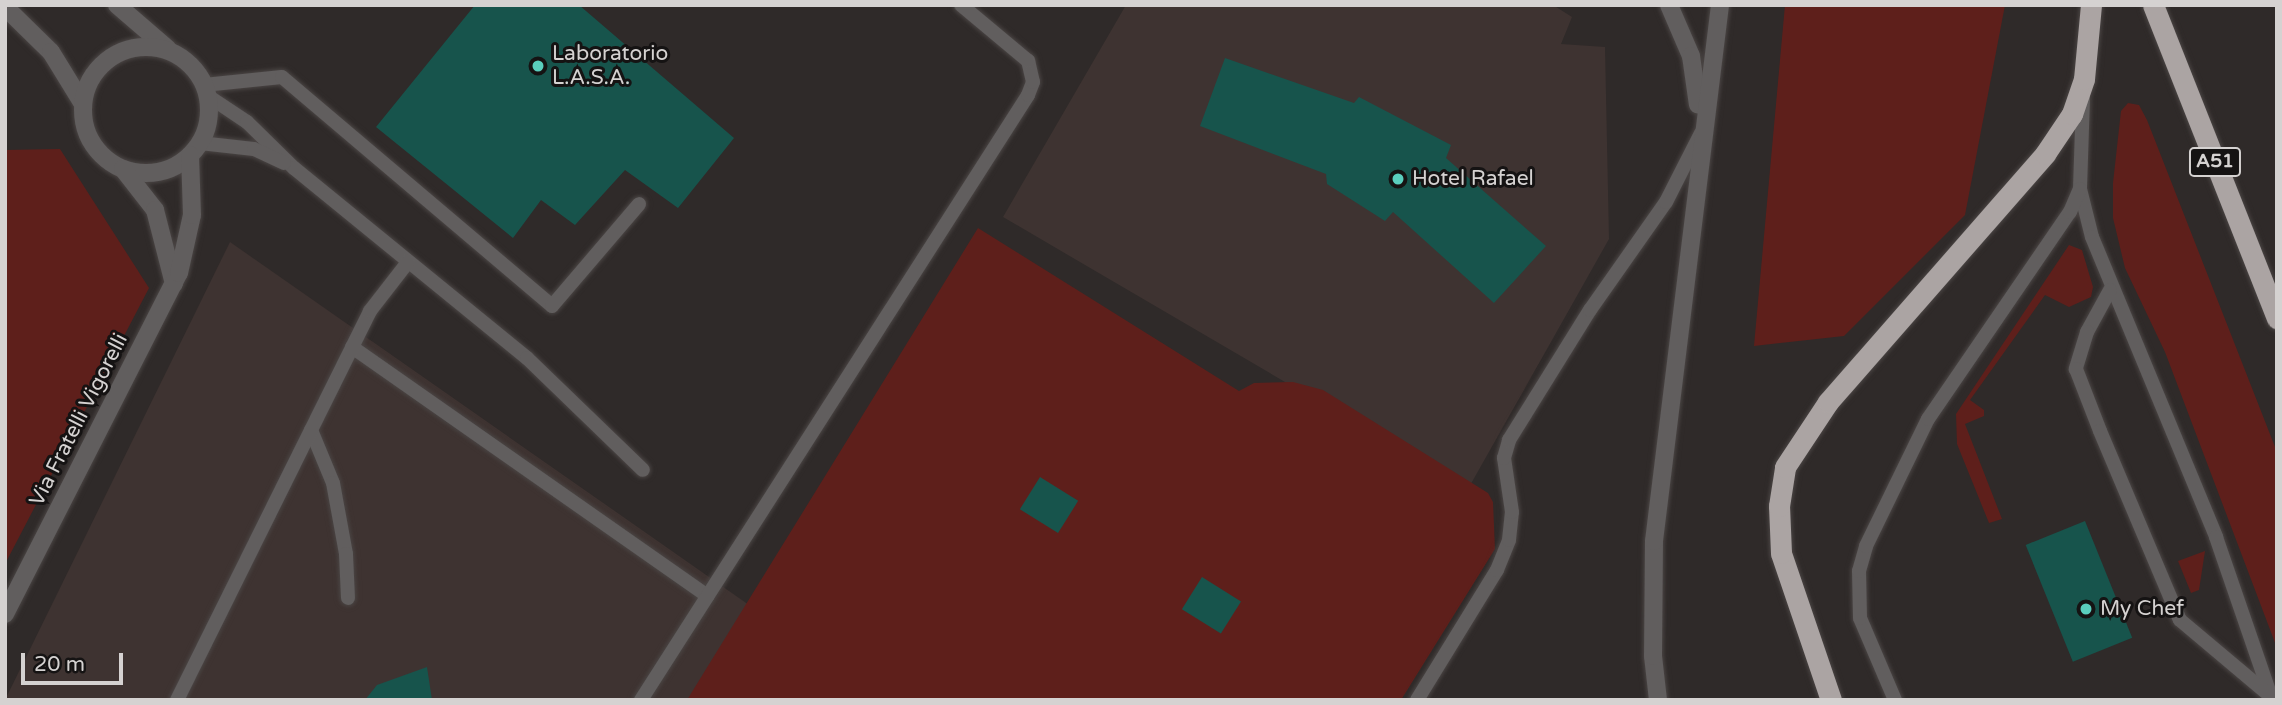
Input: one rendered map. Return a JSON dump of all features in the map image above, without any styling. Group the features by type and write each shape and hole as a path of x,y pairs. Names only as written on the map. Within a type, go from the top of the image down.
{"highway":[{"path":"1831,700 1781,552 1779,506 1786,467 1828,402 2045,154 2072,114 2084,79 2091,5"},
{"name":"A51","path":"2153,5 2277,318"}],"street":[{"path":"117,5 192,67 206,91 209,117 195,149 159,173 122,170"},
{"path":"1669,5 1691,56 1701,133"},
{"path":"1658,700 1653,656 1654,541 1701,133 1720,5"},
{"path":"5,7 51,52 83,104 88,136 98,152 122,170 155,210 174,284"},
{"path":"83,104 96,71 123,51 140,47 174,53"},
{"name":"Via Fratelli Vigorelli","path":"5,614 174,284 190,234 195,149"}],"lane":[{"path":"641,700 1028,95 1033,82 1028,61 976,10 961,5"},
{"path":"206,91 282,77 552,306 639,204"},
{"path":"2084,79 2080,188 2110,289 2157,386 2216,537 2271,698"},
{"path":"206,91 247,122 294,168 527,358 643,470"},
{"path":"1417,700 1497,570 1509,540 1512,512 1504,458 1509,440 1590,310 1666,202 1701,133"},
{"path":"195,149 254,149 294,168"},
{"path":"1895,700 1860,618 1859,571 1866,545 1928,419 2070,212 2080,188"},
{"path":"177,700 370,310 408,262"},
{"path":"2110,289 2087,332 2076,369 2100,430 2180,620 2271,698"},
{"path":"352,347 707,596"},
{"path":"311,430 333,482 346,554 348,598"}],"shaded area":[{"path":"1126,5 1553,5 1572,17 1561,44 1605,47 1609,239 1468,489 1003,217"},
{"path":"1785,5 2005,5 1965,215 1844,336 1754,346"},
{"path":"2128,103 2139,105 2147,120 2277,452 2277,648 2165,352 2125,268 2113,218 2113,183 2121,111"},
{"path":"60,149 149,288 5,564 5,150"},
{"path":"978,228 1239,391 1254,383 1293,382 1323,390 1488,493 1493,502 1495,549 1401,700 687,700"},
{"path":"230,242 885,700 5,700"},
{"path":"2069,245 2082,250 2093,287 2091,297 2069,307 2045,295 1970,400 1984,410 1984,416 1965,424 2002,519 1989,523 1957,444 1956,414"},
{"path":"2205,551 2199,590 2191,593 2178,561"}],"building":[{"name":"Laboratorio L.A.S.A.","path":"475,5 579,5 734,138 678,208 625,170 575,225 541,200 513,238 376,127"},
{"name":"Hotel Rafael","path":"1225,58 1354,103 1359,97 1451,145 1446,158 1546,246 1494,303 1393,212 1385,221 1327,184 1326,174 1200,126"},
{"path":"1040,477 1078,501 1058,533 1020,509"},
{"name":"My Chef","path":"2085,521 2132,638 2073,662 2026,545"},
{"path":"1202,577 1241,601 1221,634 1182,609"},
{"path":"427,667 432,700 365,700 377,685"}],"place":[{"name":"Laboratorio L.A.S.A.","path":"538,66"},
{"name":"Hotel Rafael","path":"1398,179"},
{"name":"My Chef","path":"2086,609"}]}
